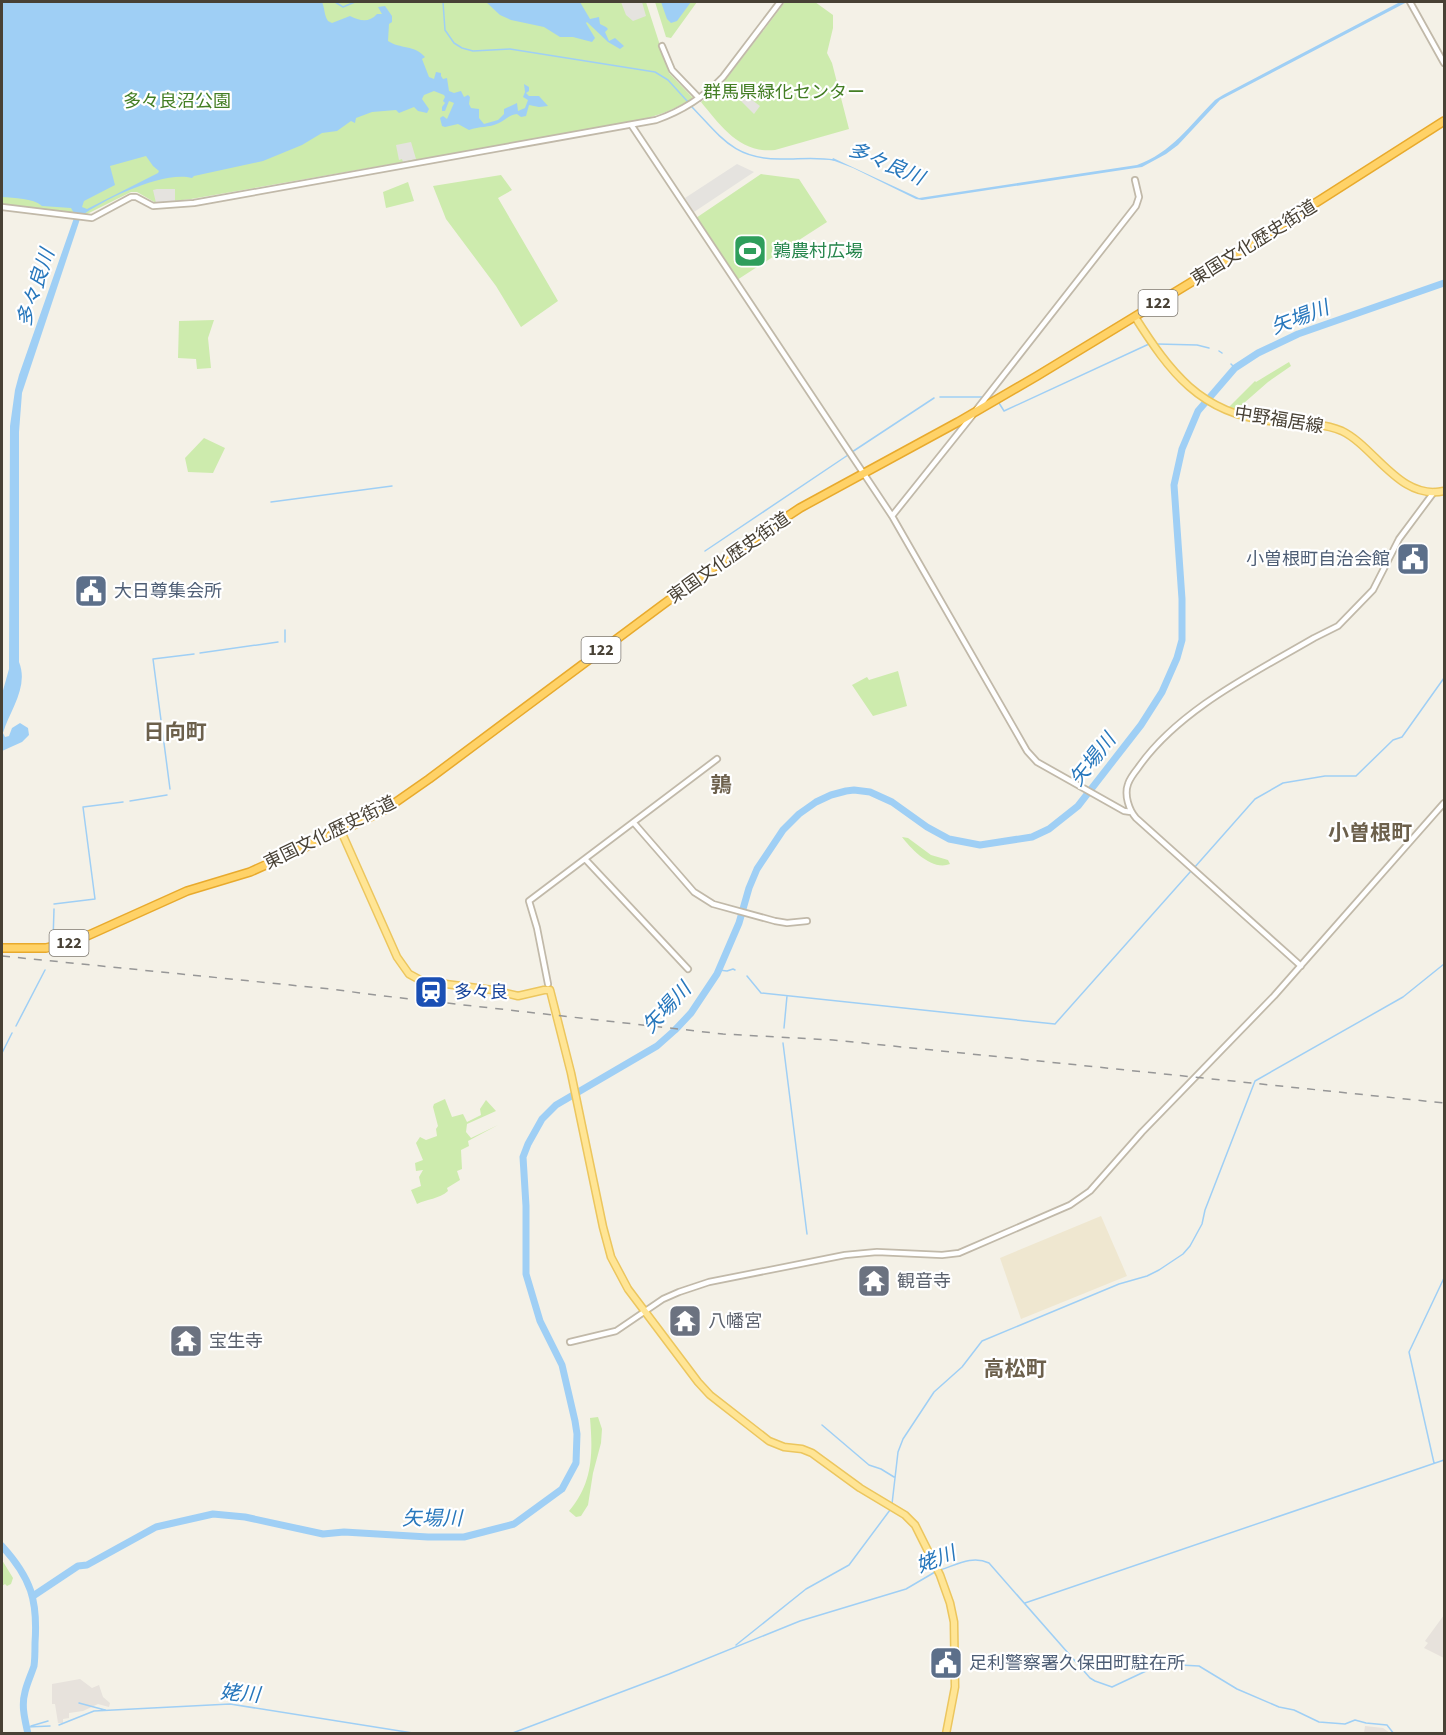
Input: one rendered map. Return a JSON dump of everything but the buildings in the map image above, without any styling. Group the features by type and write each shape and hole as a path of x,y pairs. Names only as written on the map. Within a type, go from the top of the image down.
{"highway":[{"name":"東国文化歴史街道","path":"2,948 46,948 78,940 187,891 250,872 386,809 414,791 741,547 800,508 974,413 1135,317 1444,121"}],"main road":[{"name":"中野福居線","path":"1135,317 1160,357 1197,392 1225,411 1250,419 1326,426 1341,431 1354,439 1381,465 1403,481 1416,488 1434,492 1444,491"},
{"path":"341,831 399,962 417,980 514,995 549,990 571,1077 608,1246 623,1280 644,1312 698,1382 710,1395 778,1446 802,1449 812,1453 860,1488 908,1517 918,1530 938,1572 950,1603 954,1622 955,1687 946,1734"}],"street":[{"path":"2,207 86,218 96,217 108,208 131,197 136,197 153,206 194,203 656,120 697,100 723,77 780,2"},
{"path":"1411,4 1444,63"},
{"path":"662,46 672,70 697,100"},
{"path":"632,126 892,516 1027,751 1037,762 1131,812 1301,966"},
{"path":"892,516 1136,206 1139,197 1135,180"},
{"path":"1131,812 1127,797 1128,784 1150,752 1206,703 1342,623 1373,590 1399,539 1434,492"},
{"path":"548,984 529,901 717,759"},
{"path":"570,1342 616,1331 673,1294 709,1281 827,1257 877,1252 942,1255 959,1253 1081,1199 1142,1132 1248,1025 1444,803"},
{"path":"633,823 694,892 705,901 787,923 807,921"},
{"path":"586,860 688,969"}],"shaded area":[{"path":"621,2 642,2 646,16 633,21 626,15"},
{"path":"732,85 760,106 754,114 729,89"},
{"path":"411,142 416,159 403,162 402,159 399,160 396,145"},
{"path":"737,164 754,172 694,212 685,198"},
{"path":"175,189 175,202 156,203 153,190"},
{"path":"1101,1216 1127,1276 1021,1319 1000,1258"},
{"path":"1444,1615 1444,1658 1424,1648 1428,1643 1425,1641"},
{"path":"80,1679 92,1688 99,1685 103,1697 110,1703 109,1707 98,1704 83,1711 69,1713 69,1718 63,1719 63,1723 58,1723 55,1704 52,1704 52,1684"},
{"path":"1365,1726 1383,1728 1390,1733 1364,1733"}],"green space":[{"name":"多々良沼公園","path":"2,2 646,2 669,73 693,98 664,113 632,122 191,199 156,203 137,192 131,192 85,215 2,205"},
{"path":"655,2 697,2 671,38 666,37"},
{"name":"群馬県緑化センター","path":"785,2 815,2 833,15 833,28 827,53 832,63 849,129 775,150 763,150 741,143 716,120 701,102 727,78"},
{"name":"鶉農村広場","path":"761,174 799,179 827,222 737,280 696,218"},
{"path":"501,175 512,190 498,198 558,301 521,327 496,286 446,219 433,186"},
{"path":"408,182 414,201 386,208 383,192"},
{"path":"214,320 208,338 211,368 197,369 196,359 178,358 179,321"},
{"path":"1289,362 1291,366 1268,382 1236,410 1228,408 1255,381"},
{"path":"204,438 225,448 213,473 188,472 185,458"},
{"path":"898,671 907,706 873,716 852,685 867,677 869,680"},
{"path":"902,837 908,838 931,855 948,860 950,864 936,865 930,862 911,848"},
{"path":"445,1099 452,1117 463,1114 467,1122 481,1115 480,1109 486,1100 496,1111 467,1124 466,1132 471,1138 498,1125 468,1141 469,1146 461,1150 462,1169 457,1171 460,1180 447,1188 448,1191 444,1194 417,1204 411,1190 421,1186 419,1177 423,1170 416,1171 415,1163 423,1160 416,1143 420,1137 426,1140 437,1136 438,1126 433,1107 434,1104"},
{"path":"598,1417 602,1429 601,1443 588,1505 581,1516 576,1517 569,1511 583,1490 587,1478 591,1455 590,1418"},
{"path":"2,1560 13,1578 11,1584 7,1586 5,1584 2,1586"}],"water":[{"path":"2,2 322,2 327,19 332,23 350,16 368,20 377,14 382,14 378,7 385,6 392,16 388,41 421,53 425,57 422,59 429,77 434,79 436,72 441,73 443,79 447,78 449,91 454,93 461,91 464,97 468,95 471,108 479,109 479,118 484,124 498,120 504,114 504,109 517,103 518,111 525,108 528,100 523,97 524,84 529,87 526,93 529,96 539,96 548,106 529,105 526,116 521,117 517,114 509,116 492,126 469,130 458,124 445,127 442,126 440,118 443,116 447,119 454,103 449,101 445,111 442,111 445,97 434,91 424,95 422,99 429,109 427,113 418,111 414,107 399,113 396,110 372,112 356,118 355,123 351,121 337,131 322,133 302,145 263,161 192,178 166,178 151,182 119,194 81,216 22,393 19,432 19,662 22,680 3,733 5,737 9,736 12,728 20,723 28,728 29,735 22,742 2,751 2,694 9,669 10,426 19,375 75,215 71,208 42,206 29,200 2,197","holes":["146,156 159,171 158,173 87,209 82,207 84,201 115,185 110,166"]},
{"path":"486,2 580,2 590,19 599,17 600,24 608,29 605,32 609,41 615,38 624,46 620,49 608,42 587,22 595,38 592,42 573,37 560,37 544,27 511,20 500,15"},
{"path":"661,2 691,2 677,21 671,23 667,19"},
{"path":"1400,2 1407,2 1220,100 1178,145 1142,167 922,200 832,160 833,158 919,198 1137,165 1170,146 1215,100 1223,95"}],"waterway":[{"name":"多々良川","path":"335,2 343,7 355,2"},
{"name":"多々良川","path":"443,2 445,30 454,43 462,48 473,51 510,49 655,72 668,80 688,102"},
{"name":"多々良川","path":"691,106 730,145 752,156 834,160"},
{"name":"矢場川","path":"33,1596 78,1566 87,1565 156,1527 213,1514 245,1517 323,1534 344,1532 464,1537 514,1524 562,1489 576,1463 575,1421 562,1365 540,1321 526,1274 523,1157 542,1119 556,1105 657,1046 691,1013 717,974 739,923 757,869 783,830 799,814 816,802 846,791 870,792 892,802 927,827 949,839 980,845 1032,837 1049,829 1078,806 1141,725 1162,692 1177,658 1182,640 1182,599 1174,485 1182,449 1198,411 1235,368 1258,353 1298,334 1444,283"},
{"path":"999,403 1004,411 1149,344"},
{"path":"1157,344 1197,345 1209,348"},
{"name":"矢場川","path":"1231,364 1235,368"},
{"path":"940,397 983,397"},
{"path":"852,452 934,398"},
{"path":"705,551 848,455"},
{"path":"271,502 392,486"},
{"path":"285,630 285,642"},
{"path":"200,653 278,642"},
{"path":"170,789 153,659 194,654"},
{"path":"1194,868 1255,799 1283,783 1325,776 1356,776 1393,740 1402,737 1444,678"},
{"path":"130,801 167,795"},
{"path":"54,904 95,899 83,807 123,802"},
{"path":"747,976 761,993 1055,1024 1191,871"},
{"path":"53,941 54,909"},
{"path":"892,1504 898,1452 903,1439 934,1392 962,1367 982,1341 1119,1284 1147,1276 1183,1254 1202,1224 1205,1210 1255,1081 1403,997 1444,964"},
{"path":"16,1026 45,970"},
{"path":"719,970 735,970"},
{"path":"784,1028 787,996"},
{"path":"2,1053 12,1033"},
{"path":"783,1043 807,1234"},
{"path":"1434,1463 1409,1352 1444,1278"},
{"path":"822,1425 869,1465 894,1477"},
{"path":"1025,1603 1444,1460"},
{"path":"736,1645 806,1589 849,1565 890,1510"},
{"name":"矢場川","path":"2,1546 26,1579 34,1602 36,1628 34,1666 23,1702 28,1734"},
{"name":"姥川","path":"940,1570 970,1560 989,1563 1095,1681 1112,1687 1161,1664 1199,1666 1237,1689 1319,1722 1345,1724 1355,1720 1387,1725 1394,1734"},
{"name":"姥川","path":"510,1734 669,1674 800,1621 906,1589 935,1572"},
{"path":"79,1703 105,1710"},
{"name":"姥川","path":"59,1725 94,1711 230,1704 419,1734"},
{"name":"姥川","path":"31,1726 48,1721"},
{"name":"姥川","path":"27,1727 50,1726"}],"railway":[{"path":"2,956 330,989 723,1034 833,1040 1444,1103"}],"place":[{"name":"鶉農村広場","path":"750,251"},
{"name":"小曽根町自治会館","path":"1413,559"},
{"name":"大日尊集会所","path":"91,591"},
{"name":"多々良","path":"431,992"},
{"name":"観音寺","path":"874,1281"},
{"name":"八幡宮","path":"685,1321"},
{"name":"宝生寺","path":"186,1341"},
{"name":"足利警察署久保田町駐在所","path":"946,1663"}],"district":[{"name":"日向町","path":"175,732"},
{"name":"鶉","path":"721,785"},
{"name":"小曽根町","path":"1370,833"},
{"name":"高松町","path":"1015,1369"}]}
